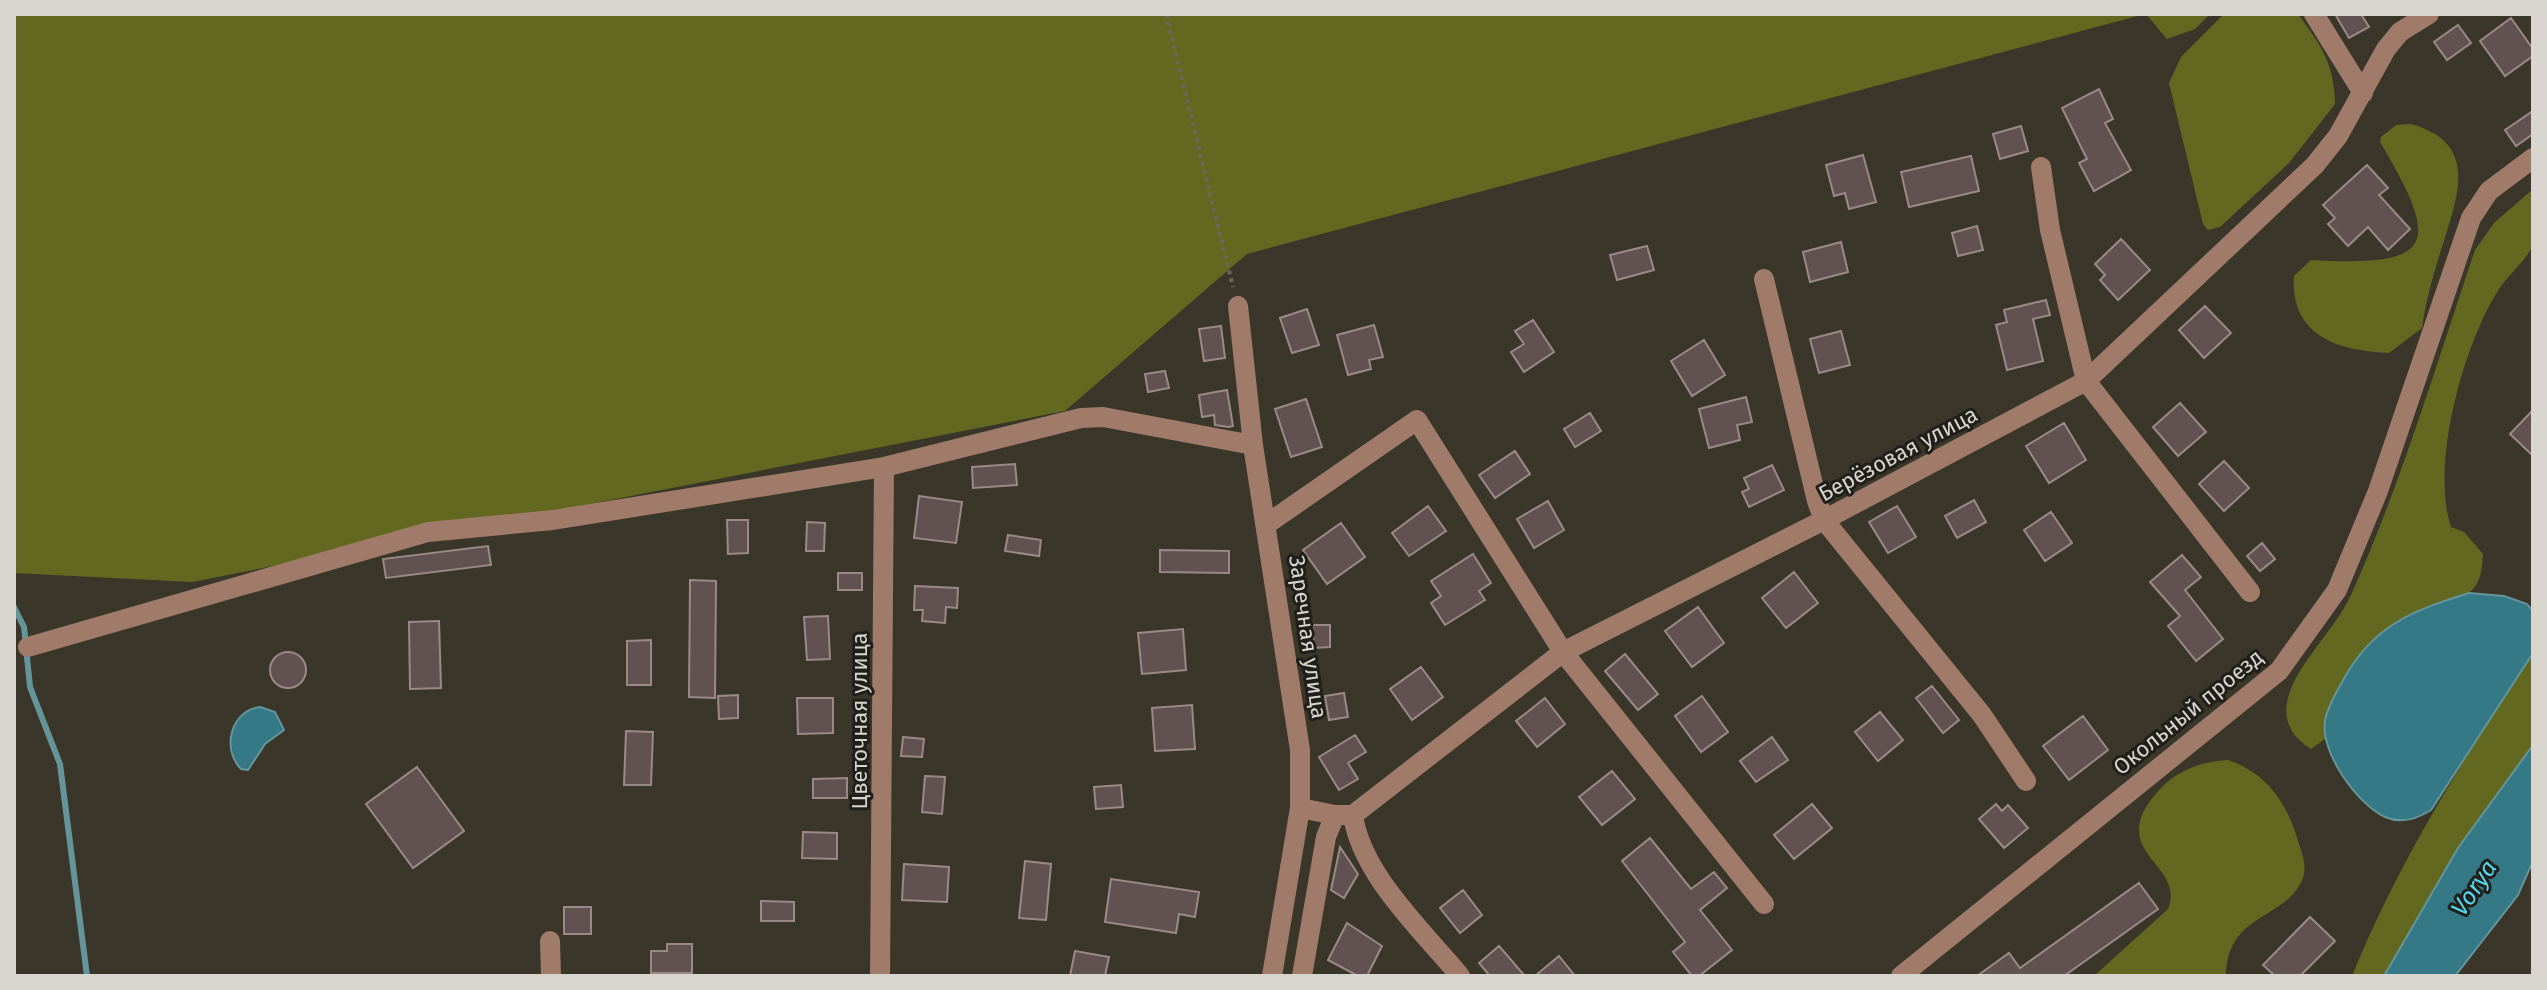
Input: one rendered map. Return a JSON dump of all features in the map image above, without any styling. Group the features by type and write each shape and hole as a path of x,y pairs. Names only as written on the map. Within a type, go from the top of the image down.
{"street":[{"path":"2314,14 2363,93"},
{"name":"Берёзовая улица","path":"1344,815 1563,652 1824,520 2086,381 2315,165 2338,136 2393,40 2429,14"},
{"name":"Окольный проезд","path":"1901,976 2279,671 2310,631 2337,590 2378,491 2471,218 2489,191 2533,158"},
{"path":"2041,167 2050,230 2086,381 2250,592"},
{"path":"1764,279 1824,520 1982,715 2026,781"},
{"name":"Заречная улица","path":"1238,306 1253,445 1300,750 1300,808 1272,976"},
{"path":"28,647 428,532 553,520 884,467 1081,418 1103,417 1253,445"},
{"path":"1267,524 1417,420 1563,652 1764,904"},
{"name":"Цветочная улица","path":"880,976 884,467"},
{"path":"1300,808 1344,815"},
{"path":"1302,976 1326,837 1344,815"},
{"path":"1344,815 1369,864 1460,976"},
{"path":"550,941 551,976"}],"path":[{"path":"1166,14 1238,306"}],"green space":[{"path":"14,14 2145,14 1247,254 1065,411 192,582 14,573"},
{"path":"2146,14 2210,14 2195,29 2167,39"},
{"path":"2224,14 2298,14 2325,56 2332,77 2335,104 2289,163 2220,227 2208,230 2203,224 2169,83 2181,57"},
{"path":"2411,124 2433,133 2447,144 2455,157 2458,173 2454,207 2422,328 2389,353 2335,344 2309,326 2300,313 2294,276 2311,260 2383,259 2404,253 2415,243 2418,227 2413,205 2380,142 2381,137 2396,125"},
{"path":"2533,189 2533,245 2499,289 2486,312 2463,371 2448,438 2446,501 2451,527 2464,532 2483,554 2478,581 2468,593 2426,607 2407,618 2357,660 2334,696 2325,739 2311,749 2294,734 2286,714 2293,685 2344,608 2369,553 2417,424 2475,250 2494,223"},
{"path":"2533,653 2533,745 2458,848 2384,976 2352,976 2412,850"},
{"path":"2228,760 2264,781 2288,814 2304,864 2303,878 2295,892 2236,940 2229,955 2226,976 2094,976 2168,909 2171,893 2166,879 2141,842 2139,828 2145,810 2161,788 2183,771 2209,762"}],"water":[{"path":"2469,593 2504,596 2527,604 2533,611 2533,653 2431,810 2409,820 2385,817 2363,801 2334,762 2325,733 2328,711 2354,663 2380,634 2411,614"},
{"path":"260,707 275,712 284,730 265,744 248,770 241,769 231,751 232,732 242,715"},
{"name":"Vorya","path":"2533,745 2533,861 2518,895 2455,976 2384,976 2458,848"}],"building":[{"path":"2335,14 2361,14 2369,27 2349,38"},
{"path":"2511,18 2533,49 2533,56 2505,76 2480,41"},
{"path":"2458,25 2471,43 2447,60 2434,42"},
{"path":"2099,89 2113,119 2105,123 2131,170 2094,191 2079,163 2087,159 2062,108"},
{"path":"2533,111 2533,134 2516,146 2505,130"},
{"path":"2021,126 2028,151 2000,159 1993,134"},
{"path":"1863,155 1876,202 1849,209 1845,193 1834,196 1826,165"},
{"path":"1971,156 1979,191 1909,207 1901,172"},
{"path":"2367,165 2388,188 2379,195 2410,229 2388,250 2368,227 2348,246 2328,224 2335,218 2323,205"},
{"path":"1977,226 1983,250 1958,256 1952,233"},
{"path":"2121,239 2150,270 2118,300 2100,280 2105,275 2095,264"},
{"path":"1841,242 1848,272 1810,282 1803,252"},
{"path":"1647,246 1654,270 1617,280 1610,255"},
{"path":"2046,300 2050,315 2033,319 2043,361 2007,370 1996,325 2007,322 2004,310"},
{"path":"2205,306 2231,333 2204,358 2179,330"},
{"path":"1307,309 1319,345 1292,353 1280,318"},
{"path":"1533,320 1554,352 1524,372 1511,352 1524,344 1515,331"},
{"path":"1374,325 1383,357 1369,360 1371,369 1348,375 1337,335"},
{"path":"1221,326 1225,358 1204,361 1199,329"},
{"path":"1841,331 1850,365 1819,373 1810,339"},
{"path":"1704,340 1725,375 1692,396 1671,361"},
{"path":"1165,371 1169,388 1148,392 1145,374"},
{"path":"1227,390 1233,426 1229,427 1215,425 1214,415 1202,417 1199,395"},
{"path":"1746,397 1752,422 1737,425 1740,440 1709,448 1699,409"},
{"path":"1306,399 1322,447 1291,457 1275,409"},
{"path":"2180,403 2206,432 2178,456 2153,427"},
{"path":"2533,410 2533,456 2510,434"},
{"path":"1590,413 1601,431 1575,447 1564,429"},
{"path":"2064,423 2086,460 2049,483 2026,446"},
{"path":"1515,451 1530,474 1495,498 1479,475"},
{"path":"2224,461 2249,488 2224,511 2199,484"},
{"path":"1015,464 1017,485 973,488 972,467"},
{"path":"1772,465 1784,490 1749,507 1742,492 1749,489 1744,478"},
{"path":"919,496 962,502 956,543 914,538"},
{"path":"1974,500 1986,522 1957,538 1945,516"},
{"path":"1548,501 1564,530 1534,548 1517,519"},
{"path":"1428,506 1446,531 1409,556 1392,533"},
{"path":"1897,506 1916,537 1888,553 1869,522"},
{"path":"2051,512 2072,543 2045,561 2024,530"},
{"path":"727,520 748,520 748,553 728,554"},
{"path":"807,522 825,523 824,551 806,551"},
{"path":"1341,523 1365,557 1327,584 1303,550"},
{"path":"1008,535 1041,540 1039,556 1005,551"},
{"path":"2262,543 2275,559 2260,571 2247,556"},
{"path":"488,546 491,565 386,578 383,559"},
{"path":"1160,550 1229,551 1229,573 1160,572"},
{"path":"1473,554 1491,583 1479,591 1485,600 1445,625 1431,603 1441,596 1431,581"},
{"path":"2182,555 2201,577 2185,590 2223,639 2196,661 2168,626 2180,616 2150,582"},
{"path":"1794,572 1818,603 1786,628 1762,598"},
{"path":"838,573 862,573 862,590 838,590"},
{"path":"690,580 716,581 715,698 689,697"},
{"path":"915,586 958,588 957,608 946,607 945,623 922,621 923,610 914,610"},
{"path":"1698,607 1724,643 1692,667 1665,631"},
{"path":"828,616 830,659 807,660 804,617"},
{"path":"439,621 441,688 410,689 409,622"},
{"path":"1313,625 1330,625 1330,647 1314,648"},
{"path":"1183,629 1186,670 1142,674 1138,633"},
{"path":"651,640 651,685 627,685 627,641"},
{"path":"288,652 301,657 306,670 301,683 288,688 275,683 270,670 275,657"},
{"path":"1625,654 1658,694 1638,710 1605,671"},
{"path":"1421,667 1443,697 1412,720 1390,689"},
{"path":"1932,686 1959,720 1943,733 1916,698"},
{"path":"1344,693 1348,717 1329,720 1325,696"},
{"path":"738,695 738,718 719,719 718,696"},
{"path":"1702,696 1728,732 1701,752 1675,716"},
{"path":"797,698 833,698 833,733 798,734"},
{"path":"1545,698 1565,724 1537,747 1516,721"},
{"path":"1192,705 1195,749 1155,751 1152,708"},
{"path":"1880,712 1903,740 1878,761 1855,732"},
{"path":"2083,716 2108,750 2069,780 2043,746"},
{"path":"626,731 653,732 651,785 624,785"},
{"path":"1355,735 1366,752 1348,763 1358,779 1339,790 1319,757"},
{"path":"903,737 924,739 922,757 901,756"},
{"path":"1772,737 1788,760 1756,782 1740,761"},
{"path":"417,767 464,831 413,868 366,804"},
{"path":"1612,771 1635,799 1602,825 1579,797"},
{"path":"925,776 945,777 942,814 922,812"},
{"path":"847,778 847,798 813,798 813,779"},
{"path":"1121,785 1123,807 1096,809 1094,787"},
{"path":"1812,804 1832,828 1794,859 1774,835"},
{"path":"1996,804 2002,811 2008,805 2028,828 2004,848 1979,819"},
{"path":"803,832 837,833 837,859 802,858"},
{"path":"1650,838 1691,889 1714,872 1727,888 1700,910 1732,950 1699,976 1692,976 1673,952 1685,942 1622,861"},
{"path":"1340,847 1358,874 1344,898 1331,890"},
{"path":"1025,861 1051,864 1046,920 1019,918"},
{"path":"904,864 949,867 947,902 902,900"},
{"path":"1111,879 1199,892 1195,917 1179,914 1176,933 1105,922"},
{"path":"2139,883 2158,909 2064,976 1977,976 2009,953 2020,968"},
{"path":"1463,890 1482,915 1460,933 1440,908"},
{"path":"761,901 794,902 794,921 761,921"},
{"path":"564,907 591,907 591,934 564,934"},
{"path":"2310,917 2335,941 2300,976 2275,976 2263,965"},
{"path":"1347,923 1382,946 1367,976 1358,976 1328,960"},
{"path":"667,944 692,944 692,973 651,973 651,951 667,951"},
{"path":"1499,946 1525,976 1490,976 1479,963"},
{"path":"1075,951 1109,957 1105,976 1070,976"},
{"path":"1559,956 1575,976 1535,976"}],"waterway":[{"path":"14,607 24,627 30,687 60,764 87,976"}]}
